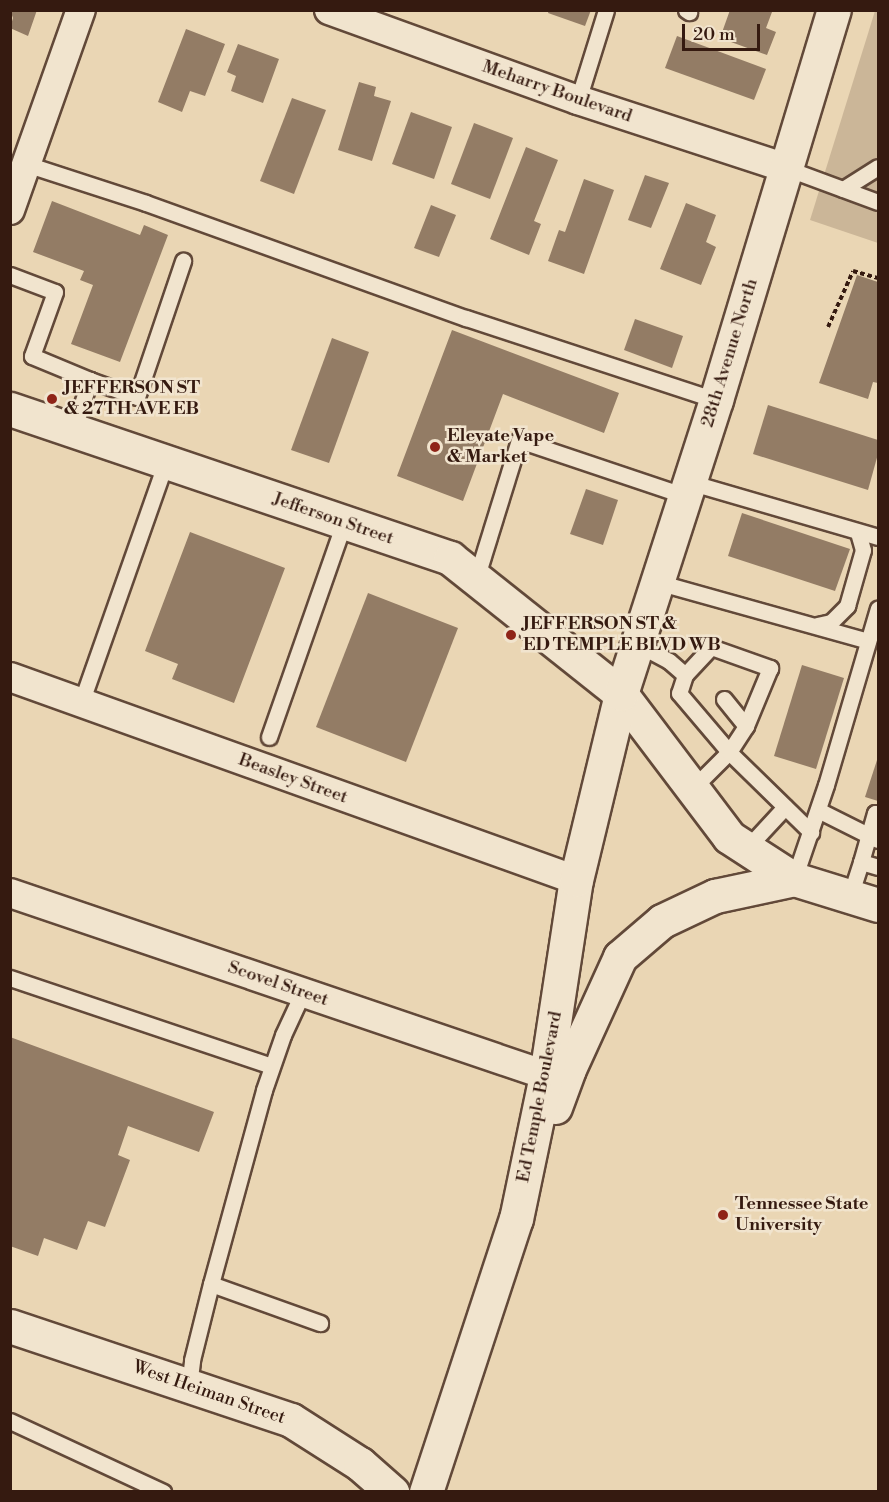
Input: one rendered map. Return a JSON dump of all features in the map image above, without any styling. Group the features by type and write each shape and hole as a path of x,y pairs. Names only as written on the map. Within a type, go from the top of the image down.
{"main road":[{"name":"28th Avenue North","path":"621,694 716,400 834,10"},
{"name":"Jefferson Street","path":"10,409 450,558 621,694 729,837 794,879"},
{"name":"Ed Temple Boulevard","path":"426,1491 516,1219 546,1075 576,880 621,694"},
{"path":"516,1219 569,1070 620,957 662,921 715,896 794,879 864,901"},
{"name":"West Heiman Street","path":"10,1326 291,1420 360,1464 392,1491"}],"street":[{"path":"10,210 23,156 81,10"},
{"name":"Meharry Boulevard","path":"329,10 578,100 786,168"},
{"name":"Beasley Street","path":"10,677 576,880"},
{"name":"Scovel Street","path":"10,893 546,1075"}],"lane":[{"path":"578,100 606,10"},
{"path":"23,156 466,318 716,400"},
{"path":"843,189 879,167"},
{"path":"786,168 879,202"},
{"path":"10,275 55,292 32,356 136,397 183,261"},
{"path":"73,430 90,380"},
{"path":"476,579 519,440 687,489 879,537"},
{"path":"81,703 166,462"},
{"path":"269,738 344,523"},
{"path":"817,625 831,621 842,614 847,606 863,550 858,532"},
{"path":"657,582 868,641"},
{"path":"794,879 818,810 879,608"},
{"path":"637,644 669,661 685,675"},
{"path":"685,675 701,670 711,647 770,668 746,726 729,752 693,788"},
{"path":"685,675 679,693 729,752 811,832"},
{"path":"724,699 746,726"},
{"path":"747,848 786,807"},
{"path":"818,810 873,838"},
{"path":"864,901 861,862 873,838 875,813 879,814"},
{"path":"861,862 879,867"},
{"path":"10,978 272,1066"},
{"path":"189,1386 192,1360 210,1284 272,1066 283,1035 303,992"},
{"path":"210,1284 320,1323"},
{"path":"10,1421 163,1491"}],"path":[{"path":"828,327 853,271 879,278"}],"shaded area":[{"path":"875,11 878,11 878,243 810,220"}],"building":[{"path":"10,10 37,10 28,36 10,28 13,18"},
{"path":"549,10 591,10 585,26 548,13"},
{"path":"730,10 772,12 766,28 776,32 767,55 720,38"},
{"path":"186,29 225,44 205,96 190,91 182,112 158,102"},
{"path":"677,36 766,69 754,100 665,68"},
{"path":"238,44 279,59 263,103 231,91 236,76 227,72"},
{"path":"359,82 376,87 374,96 391,101 372,161 338,150"},
{"path":"292,98 326,110 294,194 260,181"},
{"path":"411,112 452,127 434,179 392,164"},
{"path":"474,123 513,138 490,199 451,184"},
{"path":"526,147 558,160 534,221 541,224 529,255 490,239"},
{"path":"645,175 669,183 651,228 628,220"},
{"path":"584,179 614,190 584,274 548,261 559,230 565,232"},
{"path":"52,201 140,235 144,225 168,235 120,362 71,344 93,285 80,280 84,271 33,252"},
{"path":"686,203 716,215 706,242 716,247 701,285 660,269"},
{"path":"431,205 456,215 439,257 414,248"},
{"path":"857,275 878,282 878,383 873,382 868,399 819,383"},
{"path":"635,319 683,336 672,368 624,350"},
{"path":"452,330 619,393 604,433 503,394 463,501 397,476"},
{"path":"332,338 369,352 329,463 291,450"},
{"path":"768,405 878,440 878,454 868,490 753,454"},
{"path":"586,489 618,500 603,545 570,534"},
{"path":"742,513 850,549 835,591 728,556"},
{"path":"190,532 285,568 234,703 172,679 178,664 145,651"},
{"path":"368,593 458,628 406,762 316,727"},
{"path":"802,665 844,678 816,769 774,756"},
{"path":"878,757 878,801 865,797"},
{"path":"10,1037 214,1112 199,1152 128,1126 118,1155 130,1160 105,1227 88,1221 77,1250 44,1238 38,1256 10,1246"}],"place":[{"name":"JEFFERSON ST & 27TH AVE EB","path":"52,399"},
{"name":"Elevate Vape & Market","path":"435,447"},
{"name":"JEFFERSON ST & ED TEMPLE BLVD WB","path":"511,635"},
{"name":"Tennessee State University","path":"723,1215"}]}
